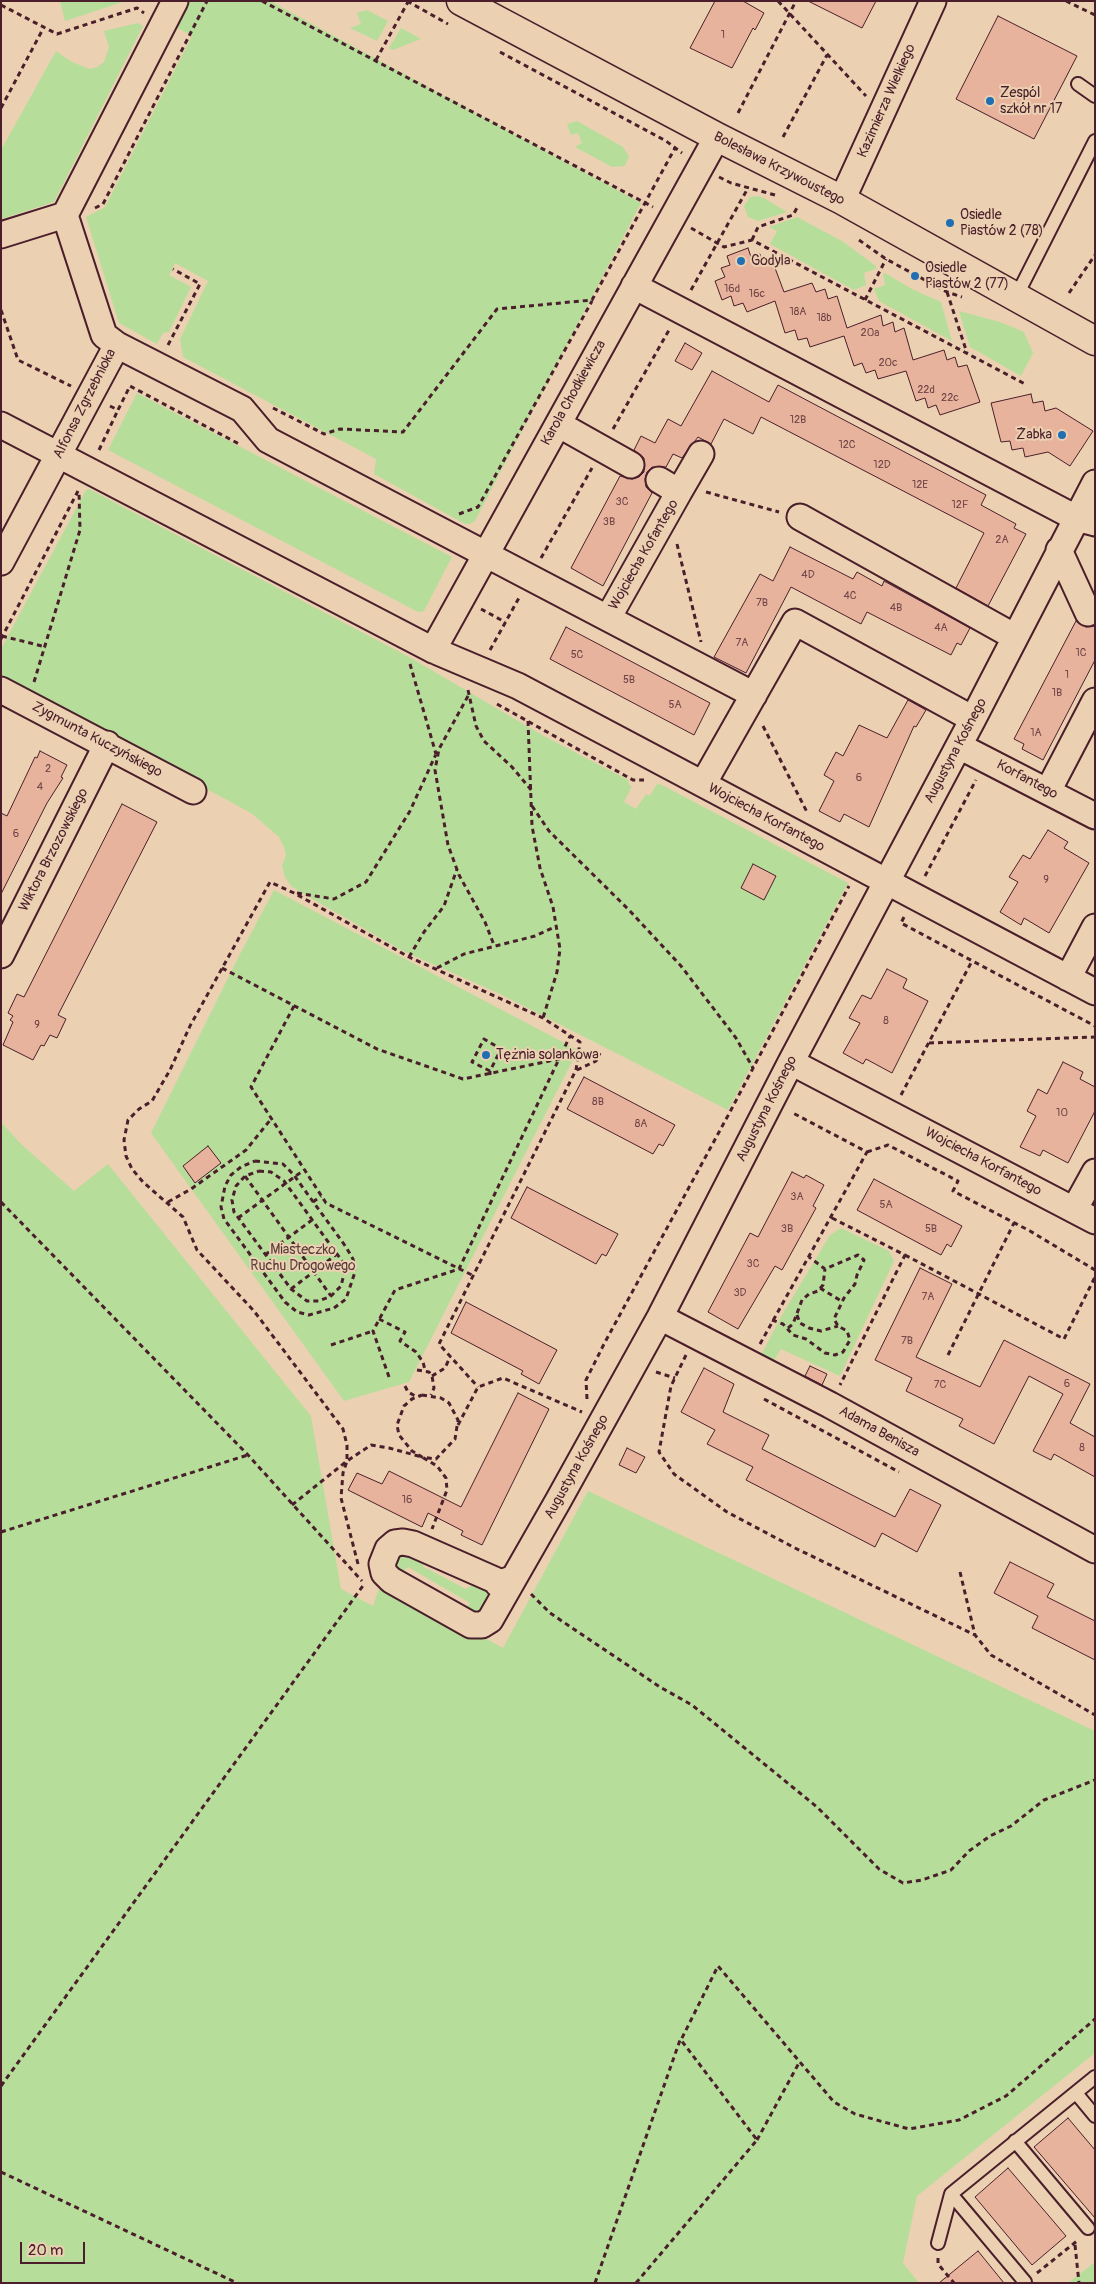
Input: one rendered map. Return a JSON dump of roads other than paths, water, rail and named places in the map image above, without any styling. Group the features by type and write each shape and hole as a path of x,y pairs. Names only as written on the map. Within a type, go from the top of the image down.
{"street":[{"path":"1,235 76,213 175,1"},
{"name":"Kazimierza Wielkiego","path":"842,200 933,1"},
{"name":"Bolesława Krzywoustego","path":"456,13 717,137 842,200 1095,341"},
{"name":"Karola Chodkiewicza","path":"433,650 717,137"},
{"name":"Alfonsa Zgrzebnioka","path":"1,562 117,345 104,335 76,213"},
{"path":"634,286 1085,521"},
{"path":"117,345 242,409 268,440 709,671 752,698"},
{"path":"558,424 631,465"},
{"path":"1,425 433,650 518,686 703,784"},
{"name":"Wojciecha Kofantego","path":"608,618 673,492 701,454"},
{"name":"Augustyna Kośnego","path":"514,1578 498,1584 497,1581 413,1544 395,1544 384,1556 382,1564 384,1573 391,1580 471,1624 482,1625 490,1620 514,1578 660,1317 791,1062 974,719 1059,550 1085,521 1095,482"},
{"path":"800,517 1015,637"},
{"path":"1059,550 1088,613"},
{"name":"Wojciecha Korfantego","path":"974,719 795,622 703,784 859,869 888,880 1095,992"},
{"name":"Zygmunta Kuczyńskiego","path":"1,690 107,744 193,791"},
{"path":"1048,791 1095,701"},
{"name":"Wiktora Brzozowskiego","path":"1,955 107,744"},
{"name":"Korfantego","path":"959,746 1095,816"},
{"path":"1068,978 1095,927"},
{"name":"Wojciecha Korfantego","path":"791,1062 1084,1215"},
{"path":"1084,1215 1095,1172"},
{"name":"Adama Benisza","path":"660,1317 830,1405 1095,1550"}],"lane":[{"path":"1078,84 1095,96"},
{"path":"1016,297 1095,141"},
{"path":"938,2243 951,2194 1095,2077"},
{"path":"1076,2093 1095,2116"},
{"path":"1015,2141 1088,2228"},
{"path":"951,2194 1026,2282"}],"place":[{"name":"Zespól szkół nr 17","path":"990,101"},
{"name":"Osiedle Piastów 2 (78)","path":"950,223"},
{"name":"Godyla","path":"741,261"},
{"name":"Osiedle Piastów 2 (77)","path":"915,276"},
{"name":"Żabka","path":"1062,435"},
{"name":"Tężnia solankowa","path":"486,1055"}],"park label":[{"name":"Miasteczko Ruchu Drogowego","path":"303,1258"}]}
